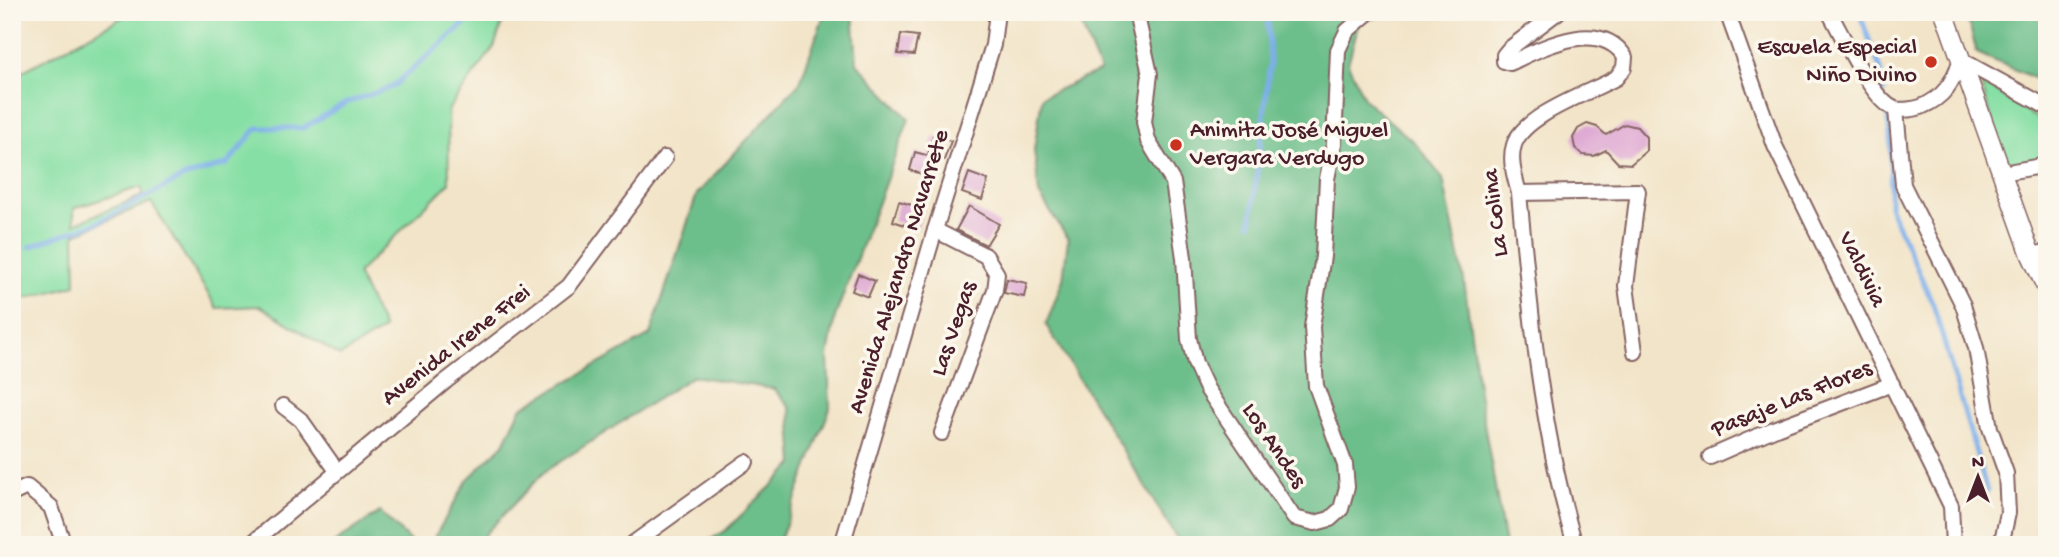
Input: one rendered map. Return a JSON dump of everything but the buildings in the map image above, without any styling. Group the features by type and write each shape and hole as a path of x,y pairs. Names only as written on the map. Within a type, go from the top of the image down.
{"street":[{"name":"Avenida Alejandro Navarrete","path":"842,545 934,230 993,45 997,12"},
{"name":"Los Andes","path":"1136,12 1150,74 1144,122 1148,141 1172,182 1184,258 1189,339 1195,363 1207,390 1294,518 1315,523 1330,519 1341,509 1347,487 1345,465 1316,386 1312,327 1323,257 1327,179 1334,144 1338,50 1347,32 1369,12"},
{"name":"La Colina","path":"1558,12 1509,49 1503,55 1504,61 1510,63 1565,40 1600,38 1620,48 1625,57 1624,68 1616,78 1536,119 1522,131 1514,145 1512,165 1519,193 1540,394 1558,481 1575,545"},
{"name":"Valdivia","path":"1727,12 1775,146 1951,506 1953,545"},
{"path":"1829,12 1880,99 1896,110 1918,108 1939,99 1951,86 1961,60"},
{"path":"1944,12 2001,173 2039,253 2047,289"},
{"path":"1961,60 2047,107"},
{"path":"1896,110 1903,185 1963,306 1976,348 1990,429 2006,473 2008,513 2001,545"},
{"name":"Avenida Irene Frei","path":"250,545 446,381 569,286 665,158"},
{"path":"2001,173 2047,165"},
{"path":"1519,193 1638,191 1626,286 1635,352"},
{"name":"Las Vegas","path":"934,230 986,256 997,274 995,290 942,433"},
{"name":"Pasaje Las Flores","path":"1710,457 1776,428 1892,384"},
{"path":"283,406 301,420 337,471"},
{"path":"631,545 746,462"},
{"path":"12,494 27,487 51,507 64,545"}],"green space":[{"path":"132,12 506,12 494,47 448,110 449,183 357,274 384,329 340,356 260,306 217,308 151,202 75,234 76,285 12,302 12,77","holes":["141,187 144,195 74,224 74,208"]},
{"path":"825,12 853,12 857,63 909,119 835,317 828,356 830,408 778,545 701,545 725,531 794,464 790,408 774,389 693,376 544,472 485,534 479,545 430,545 468,479 504,444 521,408 650,335 697,194 800,82"},
{"path":"1076,12 1397,12 1359,22 1348,64 1365,100 1415,143 1443,179 1464,280 1478,387 1505,545 1181,545 1046,325 1063,279 1068,239 1039,194 1034,150 1042,97 1100,71"},
{"path":"1966,12 2047,12 2047,84 1977,53"},
{"path":"1979,78 2031,115 2047,121 2047,160 2006,164"},
{"path":"380,512 414,545 331,545"}],"waterway":[{"path":"29,247 96,223 184,177 227,164 257,128 303,128 346,103 392,87 478,12"},
{"path":"1251,224 1270,62 1267,12"},
{"path":"1859,12 1880,69 1884,92"},
{"path":"1887,113 1891,143 1890,208 1933,304 1987,491"}],"place":[{"name":"Escuela Especial Niño Divino","path":"1931,62"},
{"name":"Animita José Miguel Vergara Verdugo","path":"1176,145"}]}
